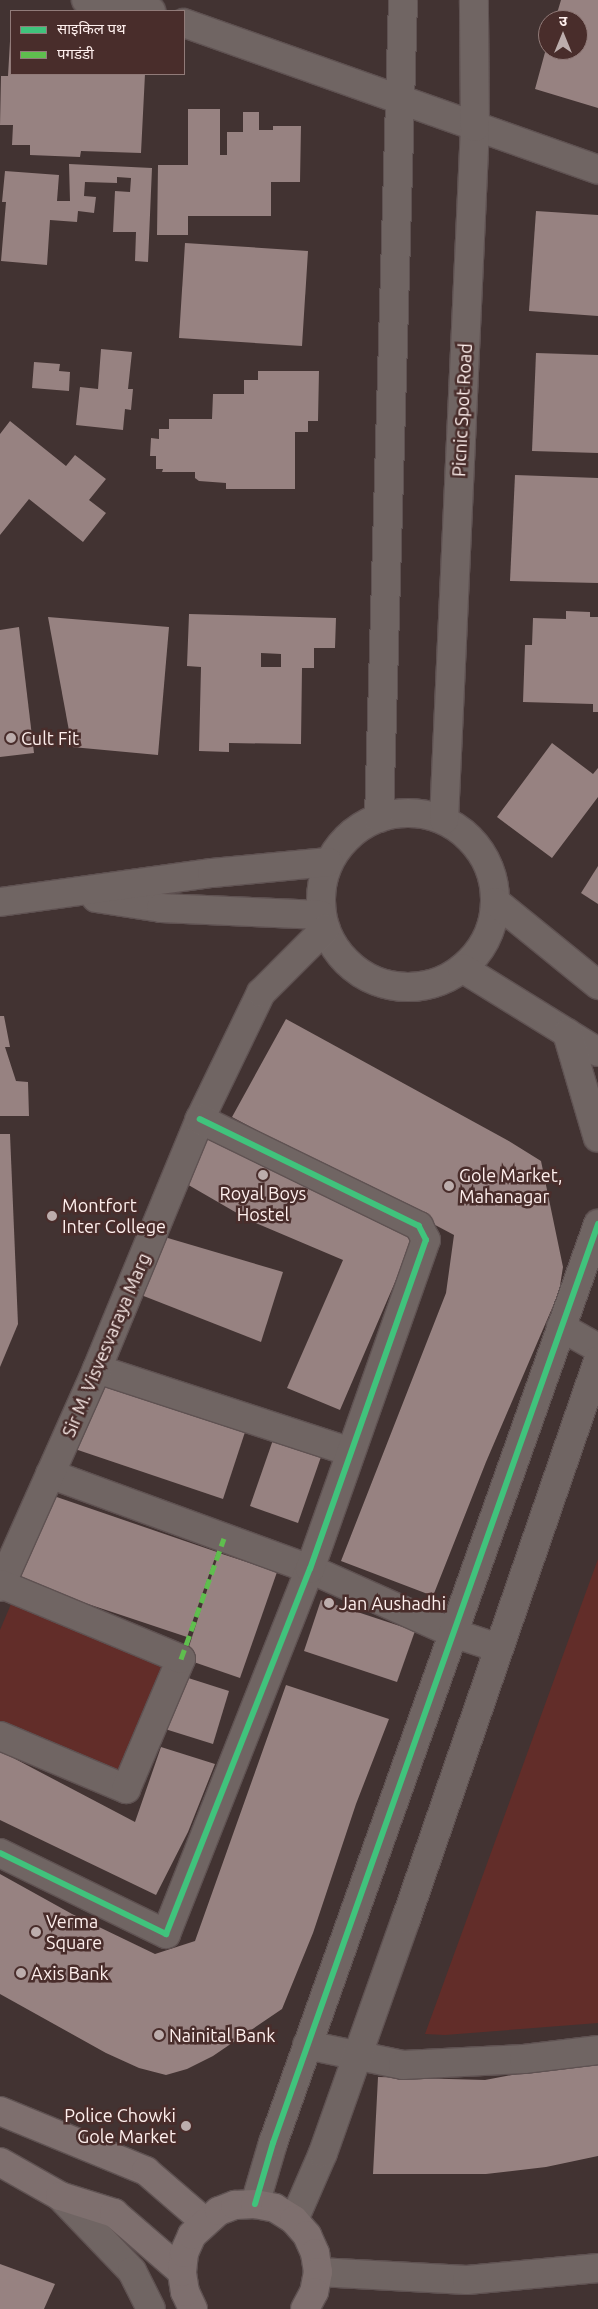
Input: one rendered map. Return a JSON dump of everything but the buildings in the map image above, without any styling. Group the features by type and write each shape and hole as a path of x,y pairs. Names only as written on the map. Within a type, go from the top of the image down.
{"main road":[{"path":"0,2111 146,2171 204,2221"},
{"path":"0,2162 60,2196 114,2213 182,2272"},
{"path":"193,2309 185,2292 182,2272 184,2253 192,2235 204,2221 235,2205 255,2204 275,2208 294,2220 307,2235 315,2252 318,2272 314,2292 306,2309"}],"street":[{"path":"86,0 145,10"},
{"path":"378,818 402,99 403,0"},
{"name":"Picnic Spot Road","path":"444,820 475,127 474,0"},
{"path":"185,23 598,170"},
{"path":"401,812 423,814 444,820 466,834 482,853 492,877 496,902 491,927 484,942 462,968 438,982 411,988 384,984 358,972 338,954 323,922 320,888 328,862 341,843 358,827 378,818 401,812"},
{"path":"0,902 212,873 328,862"},
{"path":"67,893 160,908 323,922"},
{"path":"496,902 598,985"},
{"name":"Sir M. Visvesvaraya Marg","path":"1,1585 97,1369 200,1119 261,993 323,922"},
{"path":"462,968 598,1052"},
{"path":"567,1033 598,1138"},
{"path":"0,1853 166,1934 310,1569 426,1240 424,1232 419,1226 200,1119"},
{"path":"255,2204 273,2142 598,1223"},
{"path":"561,1327 598,1348"},
{"path":"294,2220 323,2153 598,1360"},
{"path":"97,1369 351,1452"},
{"path":"50,1474 310,1569 453,1633 498,1648"},
{"path":"0,1736 126,1789 181,1659 1,1585"},
{"path":"307,2045 403,2065 524,2059 598,2050"},
{"path":"60,2196 132,2271 150,2309"},
{"path":"318,2272 467,2280 598,2268"}],"shaded area":[{"path":"598,1559 598,2023 445,2035 425,2034"},
{"path":"14,1597 171,1664 121,1781 0,1729 0,1630"}],"marked path":[{"path":"181,1659 224,1538"}],"cycle path":[{"path":"0,1853 166,1934 310,1569 426,1240 419,1226 200,1119"},
{"path":"255,2204 273,2143 598,1224"}],"place":[{"name":"Cult Fit","path":"11,738"},
{"name":"Royal Boys Hostel","path":"263,1175"},
{"name":"Gole Market, Mahanagar","path":"449,1186"},
{"name":"Montfort Inter College","path":"52,1216"},
{"name":"Jan Aushadhi","path":"329,1603"},
{"name":"Verma Square","path":"36,1932"},
{"name":"Axis Bank","path":"21,1973"},
{"name":"Nainital Bank","path":"159,2035"},
{"name":"Police Chowki Gole Market","path":"186,2126"}]}
